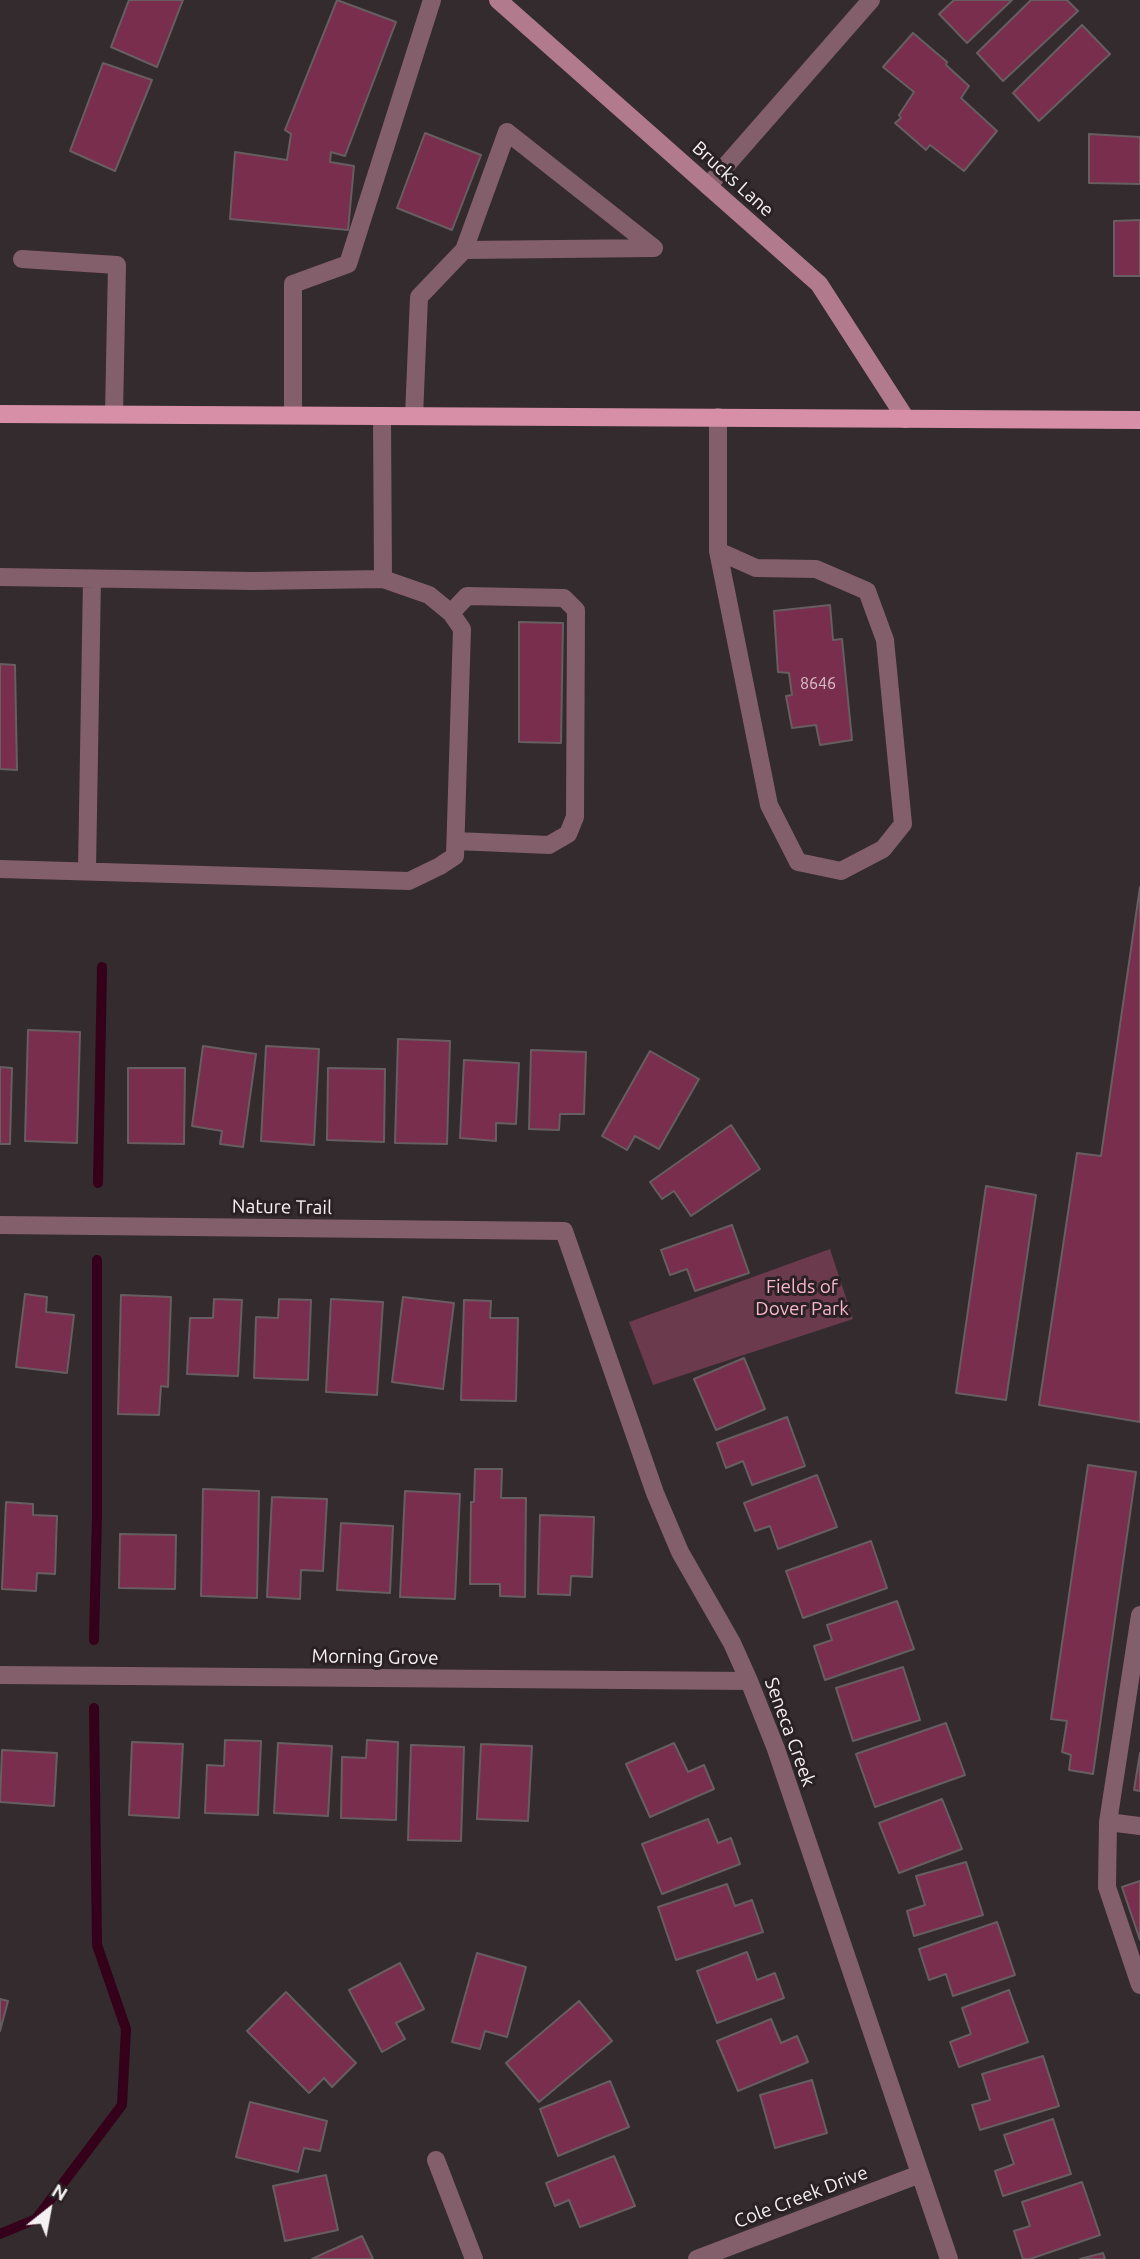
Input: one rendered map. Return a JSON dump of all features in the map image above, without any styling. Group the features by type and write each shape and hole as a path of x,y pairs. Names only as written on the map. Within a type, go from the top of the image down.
{"main road":[{"path":"0,414 1140,420"}],"street":[{"path":"293,415 293,284 348,264 432,0"},
{"name":"Brucks Lane","path":"498,0 819,284 906,419"},
{"path":"708,186 871,0"},
{"path":"414,416 419,297 464,250 506,132 654,247 464,250"},
{"path":"22,259 117,265 114,414"},
{"path":"382,416 383,579"},
{"path":"718,416 718,551 769,805 798,862 841,871 883,849 903,824 885,640 867,591 816,569 755,568 718,551"},
{"path":"0,577 253,581 383,579 429,596 451,613 462,628 456,856 440,866 409,881 0,869"},
{"path":"87,870 92,579"},
{"path":"451,613 467,596 564,598 576,610 575,817 568,834 548,845 456,841"},
{"name":"Nature Trail","path":"0,1225 564,1231"},
{"name":"Seneca Creek","path":"564,1231 655,1493 680,1552 732,1643 776,1749 949,2259"},
{"path":"1140,1615 1108,1822 1107,1887 1140,1986"},
{"name":"Morning Grove","path":"0,1675 749,1681"},
{"path":"1108,1822 1140,1826"},
{"path":"436,2160 474,2259"},
{"name":"Cole Creek Drive","path":"697,2259 920,2174"}],"green space":[{"name":"Fields of Dover Park","path":"830,1249 853,1319 653,1385 629,1322"}],"building":[{"path":"129,0 183,0 157,67 111,47"},
{"path":"337,0 396,22 345,156 331,152 330,162 354,166 348,230 230,219 235,152 287,160 291,134 285,130"},
{"path":"954,0 1012,0 967,43 939,14"},
{"path":"1031,0 1067,0 1078,11 1003,81 977,53"},
{"path":"1082,25 1110,54 1039,121 1013,93"},
{"path":"913,33 947,62 946,65 969,86 961,98 997,131 964,171 930,145 926,150 895,123 901,118 899,115 914,92 883,67"},
{"path":"103,63 152,80 115,171 70,151"},
{"path":"425,133 481,155 452,230 397,208"},
{"path":"1089,134 1140,137 1140,184 1089,183"},
{"path":"1140,220 1140,276 1114,276 1114,221"},
{"path":"830,605 833,640 842,639 852,740 820,745 816,725 792,728 786,696 792,695 789,673 778,672 774,611"},
{"path":"519,622 563,623 561,743 519,742"},
{"path":"0,664 15,665 17,770 0,769"},
{"path":"1140,887 1140,1422 1039,1405 1077,1153 1101,1156"},
{"path":"28,1030 80,1032 77,1143 25,1141"},
{"path":"398,1039 450,1041 447,1144 395,1143"},
{"path":"203,1046 256,1054 243,1147 220,1144 222,1131 192,1126"},
{"path":"266,1046 319,1049 314,1145 261,1141"},
{"path":"531,1050 586,1052 584,1114 560,1114 559,1130 529,1129"},
{"path":"650,1051 699,1079 659,1149 635,1136 627,1150 602,1136"},
{"path":"464,1060 519,1063 516,1124 496,1123 496,1141 460,1138"},
{"path":"0,1067 12,1068 10,1144 0,1144"},
{"path":"128,1068 185,1068 184,1144 128,1143"},
{"path":"328,1068 385,1069 384,1142 327,1140"},
{"path":"731,1125 760,1169 691,1216 674,1191 662,1199 650,1182"},
{"path":"986,1186 1036,1195 1006,1400 956,1393"},
{"path":"732,1225 749,1273 695,1291 687,1269 670,1275 661,1250"},
{"path":"25,1294 47,1297 46,1312 74,1315 67,1373 16,1367"},
{"path":"121,1295 171,1297 168,1387 161,1386 159,1415 118,1414"},
{"path":"403,1297 454,1303 443,1389 392,1382"},
{"path":"214,1299 242,1300 238,1376 187,1374 190,1318 213,1318"},
{"path":"279,1299 311,1300 308,1380 254,1378 256,1317 278,1318"},
{"path":"331,1299 383,1302 377,1395 326,1392"},
{"path":"464,1300 491,1301 490,1318 518,1318 516,1401 461,1400"},
{"path":"744,1358 765,1409 716,1430 694,1379"},
{"path":"787,1417 805,1466 752,1485 743,1461 726,1468 717,1443"},
{"path":"1088,1465 1136,1472 1093,1774 1069,1770 1071,1755 1062,1752 1067,1721 1051,1719"},
{"path":"475,1469 502,1469 501,1498 526,1498 525,1597 500,1596 500,1584 470,1584 471,1502 474,1502"},
{"path":"817,1475 837,1527 778,1549 770,1526 755,1531 744,1503"},
{"path":"203,1489 259,1491 257,1598 201,1596"},
{"path":"405,1491 460,1494 455,1599 400,1597"},
{"path":"272,1497 327,1499 323,1571 301,1570 300,1599 267,1597"},
{"path":"6,1502 33,1504 33,1515 57,1516 55,1574 37,1573 36,1591 2,1589"},
{"path":"540,1515 594,1517 592,1577 571,1576 570,1595 538,1594"},
{"path":"341,1523 393,1526 390,1593 337,1590"},
{"path":"120,1534 176,1535 175,1589 119,1588"},
{"path":"871,1541 887,1588 803,1618 786,1571"},
{"path":"897,1601 914,1649 825,1680 814,1646 832,1640 827,1625"},
{"path":"903,1667 920,1720 853,1741 836,1688"},
{"path":"946,1723 965,1775 875,1807 856,1754"},
{"path":"225,1740 261,1741 258,1815 205,1813 207,1765 224,1766"},
{"path":"367,1740 398,1742 396,1820 341,1818 342,1757 366,1758"},
{"path":"132,1742 183,1744 179,1818 129,1815"},
{"path":"278,1743 332,1746 328,1816 274,1813"},
{"path":"674,1743 688,1772 704,1765 714,1789 650,1817 626,1764"},
{"path":"481,1744 532,1746 528,1821 477,1819"},
{"path":"411,1745 464,1747 461,1841 408,1840"},
{"path":"2,1750 57,1753 54,1806 0,1802"},
{"path":"1140,1753 1140,1791 1134,1790"},
{"path":"942,1799 962,1849 899,1873 879,1823"},
{"path":"708,1819 718,1843 731,1838 740,1864 662,1894 642,1844"},
{"path":"966,1862 983,1915 914,1936 907,1911 925,1905 916,1876"},
{"path":"1140,1881 1140,1940 1122,1887"},
{"path":"727,1884 735,1906 752,1900 763,1932 676,1960 658,1907"},
{"path":"997,1922 1015,1975 953,1996 946,1974 929,1980 919,1949"},
{"path":"747,1952 757,1980 775,1973 784,1998 717,2023 697,1971"},
{"path":"477,1953 526,1967 507,2037 485,2031 480,2049 452,2042"},
{"path":"400,1963 424,2009 396,2023 405,2039 382,2052 349,1990"},
{"path":"1009,1990 1028,2042 959,2067 950,2042 971,2034 962,2008"},
{"path":"286,1992 356,2063 332,2087 324,2078 309,2093 247,2031"},
{"path":"0,1999 8,2001 0,2031"},
{"path":"579,2001 612,2041 539,2102 506,2063"},
{"path":"771,2019 781,2043 797,2036 808,2062 738,2091 717,2041"},
{"path":"1043,2056 1059,2106 980,2130 972,2105 990,2100 982,2074"},
{"path":"812,2080 827,2133 775,2148 760,2095"},
{"path":"610,2081 629,2127 558,2156 540,2109"},
{"path":"250,2102 327,2121 320,2151 304,2148 298,2172 236,2157"},
{"path":"1053,2119 1071,2174 1003,2196 995,2171 1014,2164 1004,2135"},
{"path":"614,2156 635,2206 580,2227 569,2200 555,2206 546,2183"},
{"path":"326,2175 338,2230 285,2241 273,2186"},
{"path":"1082,2182 1100,2235 1023,2259 1014,2231 1030,2226 1022,2202"},
{"path":"362,2236 373,2259 312,2259"},
{"path":"1103,2253 1105,2259 1080,2259"}],"waterway":[{"path":"98,1183 102,967"},
{"path":"94,1640 97,1260"},
{"path":"0,2234 36,2219 122,2105 126,2029 97,1945 94,1708"}]}
